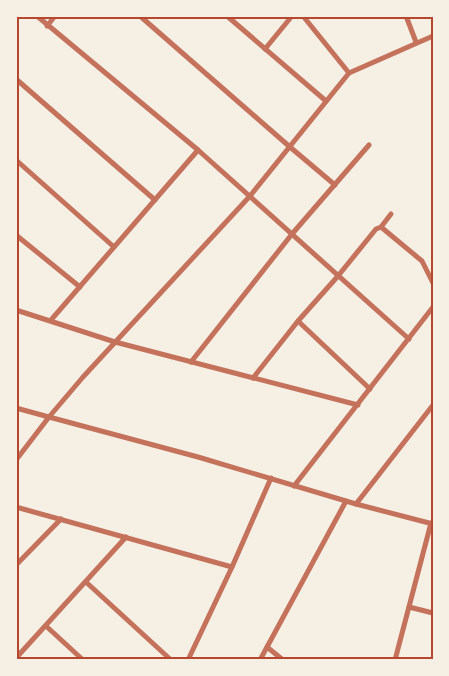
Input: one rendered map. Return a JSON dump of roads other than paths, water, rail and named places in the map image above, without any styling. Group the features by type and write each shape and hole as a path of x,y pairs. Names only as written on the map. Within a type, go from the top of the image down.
{"street":[{"path":"36,16 198,150 409,339"},
{"path":"47,26 55,16"},
{"path":"140,16 335,185"},
{"path":"227,16 326,101"},
{"path":"265,49 292,16"},
{"path":"304,16 349,73"},
{"path":"406,16 416,42"},
{"path":"16,460 49,417 115,342 250,196 349,73 433,36"},
{"path":"16,79 155,200"},
{"path":"191,362 292,234 369,145"},
{"path":"51,320 198,150"},
{"path":"16,160 114,247"},
{"path":"253,378 298,321 391,214"},
{"path":"381,227 422,261 433,283"},
{"path":"16,235 80,287"},
{"path":"294,486 433,307"},
{"path":"16,310 115,342 358,405"},
{"path":"298,321 370,389"},
{"path":"356,504 433,405"},
{"path":"16,408 198,457 356,504 432,523 395,660"},
{"path":"188,660 271,478"},
{"path":"260,660 346,501"},
{"path":"16,506 232,567"},
{"path":"16,565 61,519"},
{"path":"16,658 126,537"},
{"path":"86,582 171,660"},
{"path":"409,607 433,613"},
{"path":"46,626 83,660"},
{"path":"267,647 283,660"}]}
